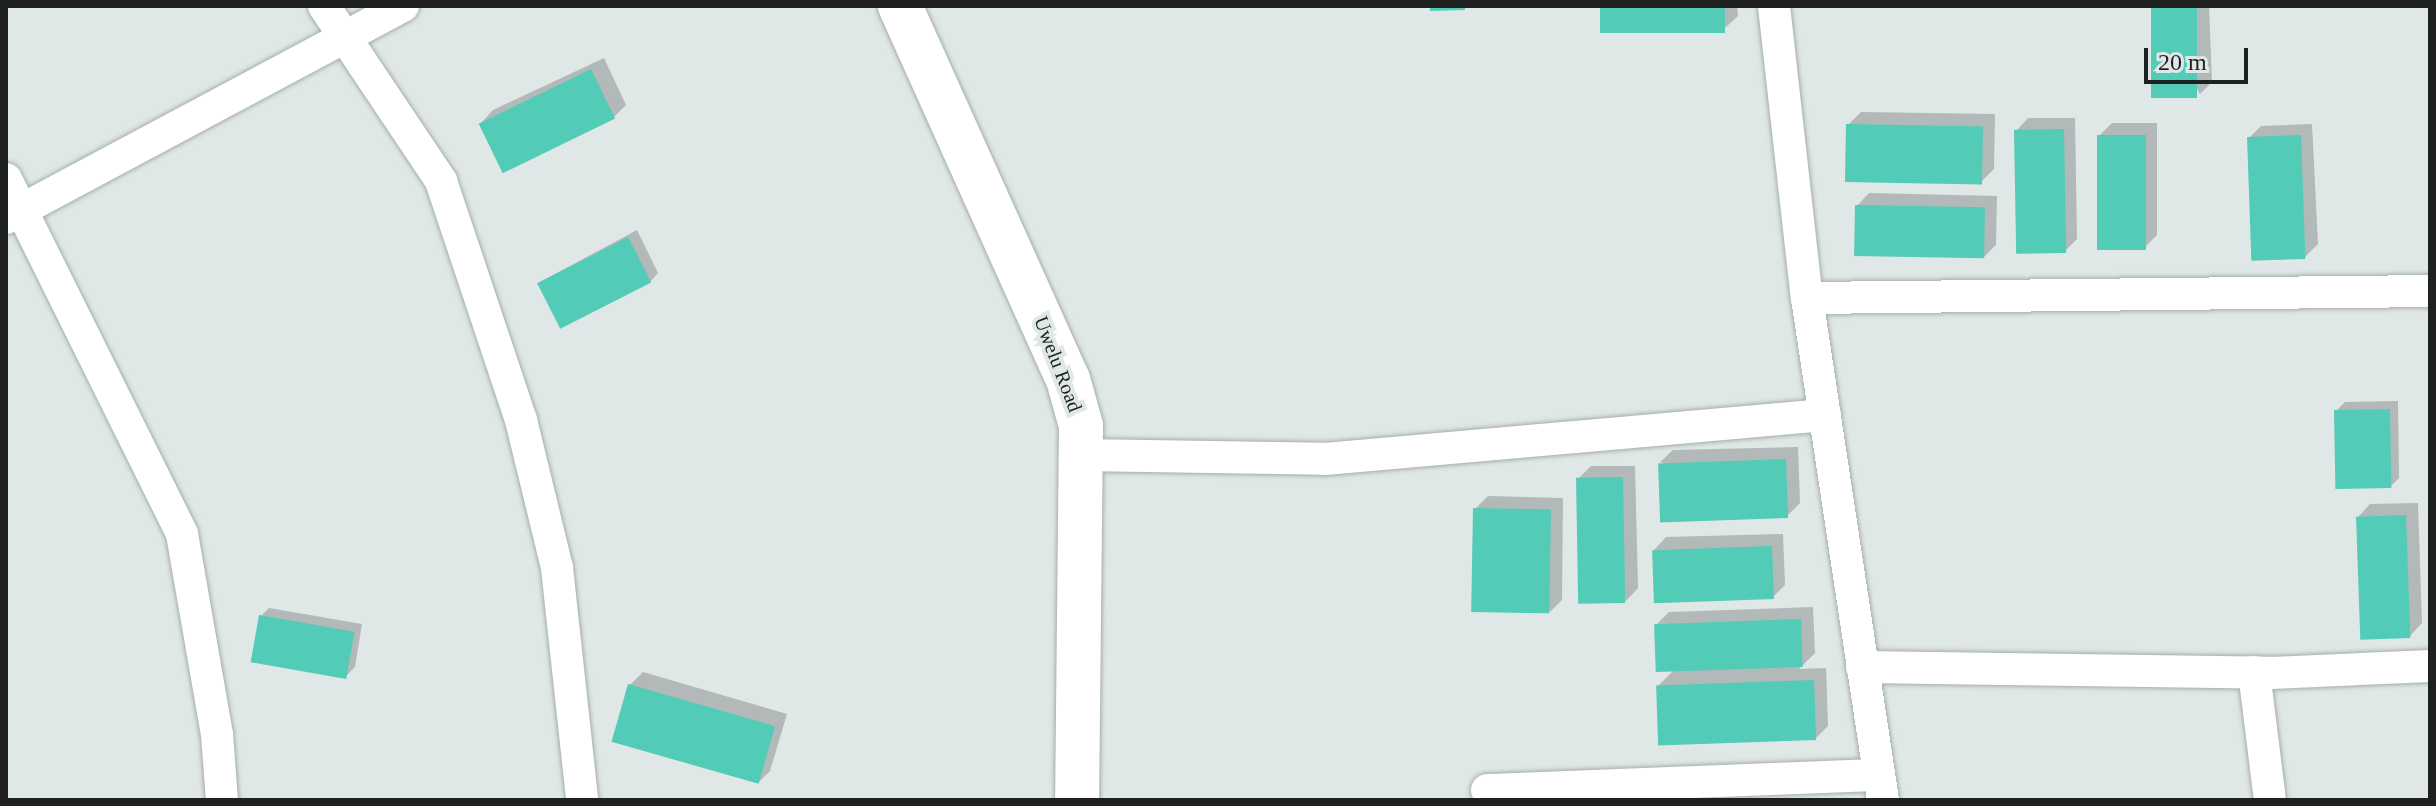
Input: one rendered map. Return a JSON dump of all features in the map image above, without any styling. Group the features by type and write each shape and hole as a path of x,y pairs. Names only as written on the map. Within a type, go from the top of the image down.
{"street":[{"path":"324,6 441,181 521,420 557,568 582,800"},
{"path":"15,213 343,35 403,6"},
{"name":"Uwelu Road","path":"900,6 1068,379 1081,426 1077,800"},
{"path":"1487,790 1881,788 1807,298 1774,6"},
{"path":"6,179 15,213 182,534 217,734 222,800"},
{"path":"1807,298 2430,291"},
{"path":"1081,455 1325,459 1825,415"},
{"path":"1862,667 2254,672 2430,666"},
{"path":"2254,672 2270,800"}],"building":[{"path":"1430,6 1465,6 1465,10 1430,11"},
{"path":"1600,6 1725,6 1725,33 1600,33"},
{"path":"2151,6 2197,6 2197,98 2151,98"},
{"path":"591,69 615,118 503,173 479,124"},
{"path":"1846,124 1983,126 1982,184 1845,182"},
{"path":"2064,129 2066,253 2016,254 2014,130"},
{"path":"2097,135 2146,135 2146,250 2097,250"},
{"path":"2301,135 2305,259 2251,261 2247,137"},
{"path":"1855,205 1985,207 1984,258 1854,256"},
{"path":"628,237 651,282 560,329 537,283"},
{"path":"2390,409 2391,488 2335,489 2334,410"},
{"path":"1786,459 1788,518 1660,522 1658,463"},
{"path":"1623,477 1625,603 1578,604 1576,478"},
{"path":"1473,508 1551,509 1549,613 1471,612"},
{"path":"2406,515 2410,638 2360,640 2356,517"},
{"path":"1772,546 1774,599 1654,603 1652,550"},
{"path":"259,615 355,632 346,679 251,662"},
{"path":"1801,619 1803,667 1656,672 1654,624"},
{"path":"1814,680 1816,740 1658,745 1656,686"},
{"path":"628,684 775,726 759,784 611,742"}]}
